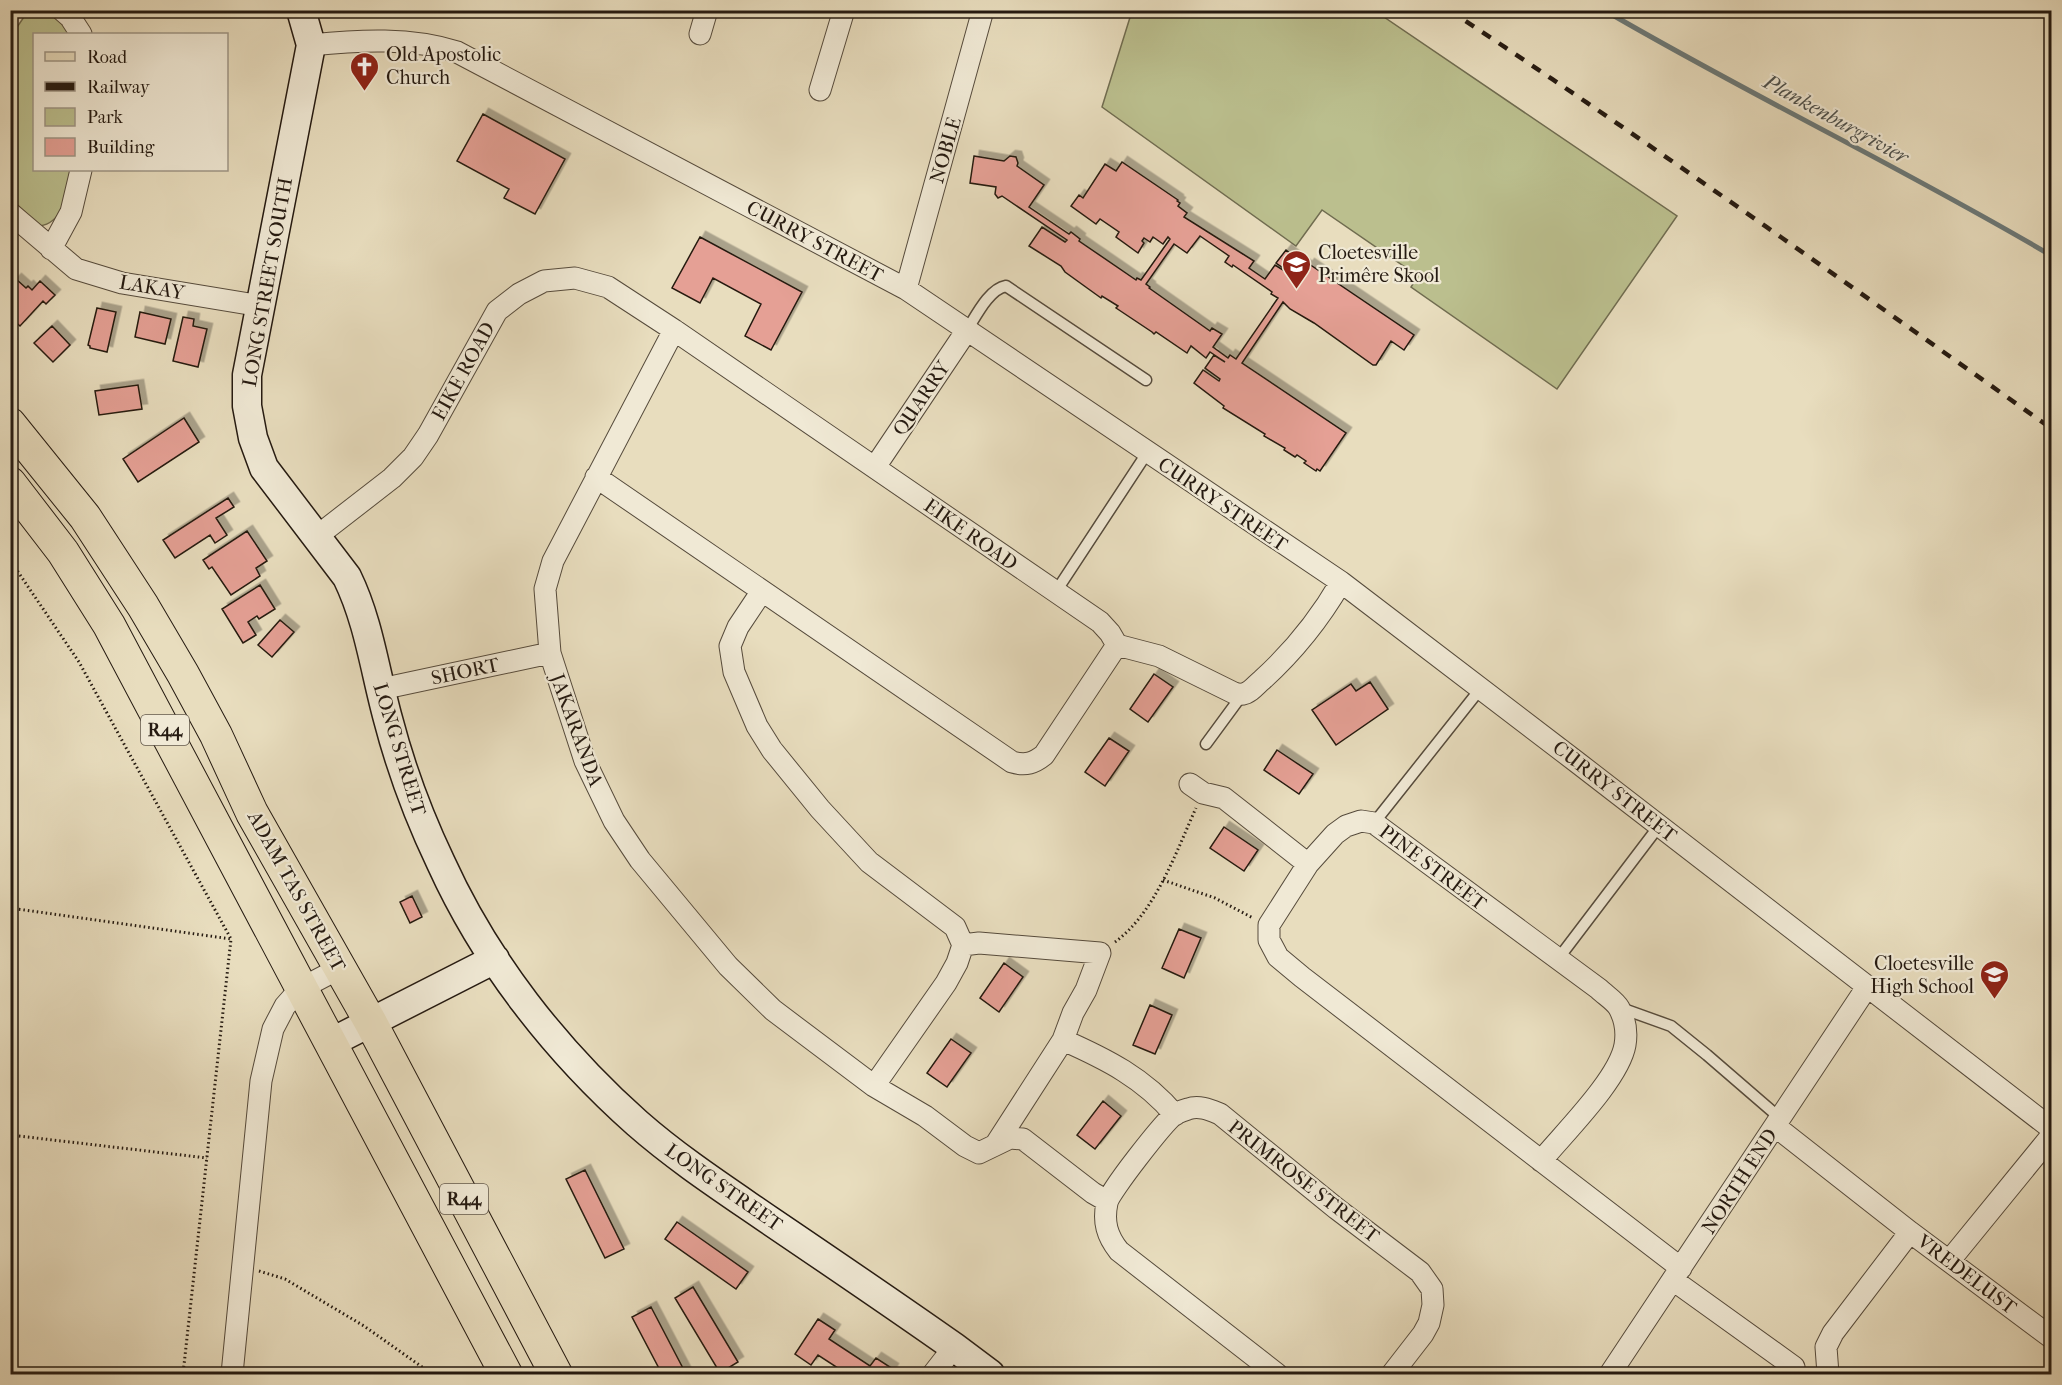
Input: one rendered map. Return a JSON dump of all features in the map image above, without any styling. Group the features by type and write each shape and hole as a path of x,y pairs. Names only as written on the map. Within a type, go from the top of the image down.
{"main road":[{"name":"ADAM TAS STREET","path":"10,424 85,517 143,606 194,694 252,813 371,1023 556,1374"},
{"name":"ADAM TAS STREET","path":"10,483 63,552 109,625 506,1374"}],"street":[{"path":"62,10 70,17 80,33"},
{"name":"LONG STREET SOUTH","path":"301,10 311,45 247,375 247,406 253,438 264,468 316,537"},
{"path":"700,34 707,10"},
{"path":"820,90 844,10"},
{"name":"NOBLE","path":"906,289 983,10"},
{"name":"CURRY STREET","path":"311,45 398,41 434,45 457,52 906,289 1341,582 2052,1129"},
{"path":"51,249 71,212 81,171"},
{"name":"LAKAY","path":"10,213 76,269 122,283 261,306"},
{"name":"EIKE ROAD","path":"316,537 392,478 413,457 428,435 497,311 519,294 544,281 574,278 608,286 674,330 1100,622 1117,645"},
{"name":"JAKARANDA","path":"674,330 596,477 546,579 545,598 550,653 585,761 614,821 640,860 735,973 773,1010 874,1086 925,1116 971,1149 979,1152 987,1151 996,1144"},
{"name":"QUARRY","path":"875,467 967,330"},
{"path":"596,477 999,754 1022,765 1038,759 1052,746 1117,645 1159,656 1242,695 1268,675 1305,636 1326,608 1341,582"},
{"name":"LONG STREET","path":"316,537 347,577 356,596 365,621 397,750 421,818 460,902 495,959 545,1027 594,1082 638,1124 684,1161 990,1374"},
{"path":"762,591 738,627 730,646 734,672 757,726 772,750 820,809 869,862 955,927 963,945 957,963 946,982 874,1086"},
{"name":"SHORT","path":"381,689 550,653"},
{"path":"1197,789 1224,798 1308,864"},
{"name":"PINE STREET","path":"1269,925 1308,864 1335,834 1346,826 1361,821 1374,823 1558,959 1618,1007"},
{"path":"1269,925 1269,940 1278,957 1541,1161 1791,1370 1826,1347 1828,1374"},
{"path":"963,945 979,942 1100,953 1063,1040 996,1144"},
{"path":"330,1043 495,959"},
{"path":"232,1374 261,1082 273,1029 285,1006 300,989 340,968"},
{"name":"NORTH END","path":"1610,1374 1867,987"},
{"path":"1541,1161 1599,1092 1619,1064 1625,1045 1626,1030 1618,1007"},
{"path":"1063,1040 1108,1059 1164,1101 1175,1114 1107,1201 1105,1224 1110,1240 1119,1251 1277,1374"},
{"name":"PRIMROSE STREET","path":"1175,1114 1190,1108 1204,1108 1220,1114 1337,1209 1420,1272 1432,1289 1433,1305 1429,1323 1392,1374"},
{"name":"VREDELUST","path":"1778,1122 1910,1232 2052,1338"},
{"path":"1950,1260 2052,1135"},
{"path":"996,1144 1010,1138 1023,1139 1093,1193 1107,1201"},
{"name":"VREDELUST","path":"1826,1347 1842,1319 1910,1232"},
{"path":"933,1374 954,1347"}],"lane":[{"path":"967,330 992,294 1006,286 1146,380"},
{"path":"1055,593 1147,453"},
{"path":"1374,823 1481,688"},
{"path":"1206,744 1242,695"},
{"path":"1558,959 1659,826"},
{"path":"1618,1007 1671,1026 1707,1055 1778,1122"}],"path":[{"path":"10,560 79,662 231,939 183,1374"},
{"path":"1100,953 1121,938 1136,922 1163,880 1197,789"},
{"path":"1163,880 1215,898 1269,925"},
{"path":"10,908 231,939"},
{"path":"10,1135 207,1158"},
{"path":"243,1268 285,1279 364,1326 432,1374"}],"green space":[{"path":"28,11 50,13 59,17 71,33 33,33 33,171 73,171 60,212 48,223 40,226 11,199 11,36"},
{"path":"1132,11 1375,11 1677,216 1557,389 1411,287 1418,276 1322,210 1296,246 1102,107"}],"building":[{"path":"483,114 565,159 535,214 504,198 509,189 457,161"},
{"path":"974,156 1004,161 1010,156 1016,157 1017,166 1044,185 1029,207 1069,234 1071,232 1080,239 1079,241 1136,280 1137,278 1141,280 1170,239 1168,237 1163,244 1153,237 1150,242 1144,238 1142,241 1144,243 1138,253 1116,237 1119,232 1100,219 1096,224 1071,206 1079,195 1083,198 1105,164 1116,171 1122,162 1178,200 1180,203 1178,206 1187,213 1184,217 1254,261 1249,268 1265,279 1275,265 1292,274 1276,263 1286,250 1307,267 1309,264 1414,335 1404,350 1391,341 1376,365 1373,365 1283,302 1242,363 1346,433 1320,471 1317,469 1316,471 1304,463 1306,461 1284,450 1285,448 1264,436 1265,434 1223,408 1224,406 1194,383 1203,370 1219,381 1220,379 1205,368 1214,355 1225,362 1210,352 1206,358 1191,346 1187,353 1156,332 1154,334 1116,308 1118,306 1102,296 1101,298 1065,272 1061,266 1029,246 1042,227 1065,242 1067,240 1002,196 998,198 995,194 996,187 970,183","holes":["1200,236 1229,256 1225,262 1232,267 1233,265 1278,298 1236,359 1230,355 1228,358 1213,347 1222,334 1212,328 1210,331 1146,284 1174,244 1187,253"]},
{"path":"700,237 802,292 771,350 745,336 761,304 713,278 700,303 672,288"},
{"path":"16,279 32,290 40,281 55,295 46,304 43,301 20,326 10,317 10,285"},
{"path":"97,308 116,312 107,352 90,348 88,345"},
{"path":"140,312 171,319 165,344 135,337"},
{"path":"183,317 194,319 193,326 207,329 198,367 173,361"},
{"path":"52,326 70,345 53,362 34,343"},
{"path":"138,385 142,409 99,415 95,391"},
{"path":"184,418 199,442 138,482 123,459"},
{"path":"228,498 234,507 216,518 227,535 215,543 210,535 175,558 163,540"},
{"path":"247,531 267,561 256,568 260,576 231,595 212,567 209,569 203,560"},
{"path":"260,585 275,609 259,619 257,616 248,622 256,635 243,643 222,609"},
{"path":"280,620 294,632 272,657 258,645"},
{"path":"1154,674 1173,687 1148,722 1130,709"},
{"path":"1370,682 1388,709 1336,745 1312,710 1351,684 1356,691"},
{"path":"1109,738 1129,751 1105,786 1085,772"},
{"path":"1277,750 1313,774 1299,794 1264,770"},
{"path":"1224,827 1258,850 1244,871 1210,848"},
{"path":"412,896 422,917 410,923 400,902"},
{"path":"1179,929 1201,938 1184,978 1162,968"},
{"path":"1004,963 1023,977 999,1012 980,998"},
{"path":"1150,1005 1172,1015 1155,1054 1133,1045"},
{"path":"951,1039 971,1053 947,1087 927,1073"},
{"path":"1103,1101 1121,1116 1095,1149 1077,1135"},
{"path":"585,1170 624,1249 605,1258 566,1179"},
{"path":"677,1222 748,1272 736,1289 665,1239"},
{"path":"693,1287 738,1362 720,1373 675,1298"},
{"path":"651,1307 686,1374 662,1374 632,1317"},
{"path":"818,1319 835,1330 829,1339 870,1366 876,1358 893,1369 890,1374 847,1374 818,1355 811,1365 795,1354"}],"waterway":[{"name":"Plankenburgrivier","path":"1604,10 2052,256"}],"railway":[{"path":"1449,10 1677,164 2052,429"}],"place":[{"name":"Old Apostolic Church","path":"365,92"},
{"name":"Cloetesville Primêre Skool","path":"1297,290"},
{"name":"Cloetesville High School","path":"1995,1000"}]}
